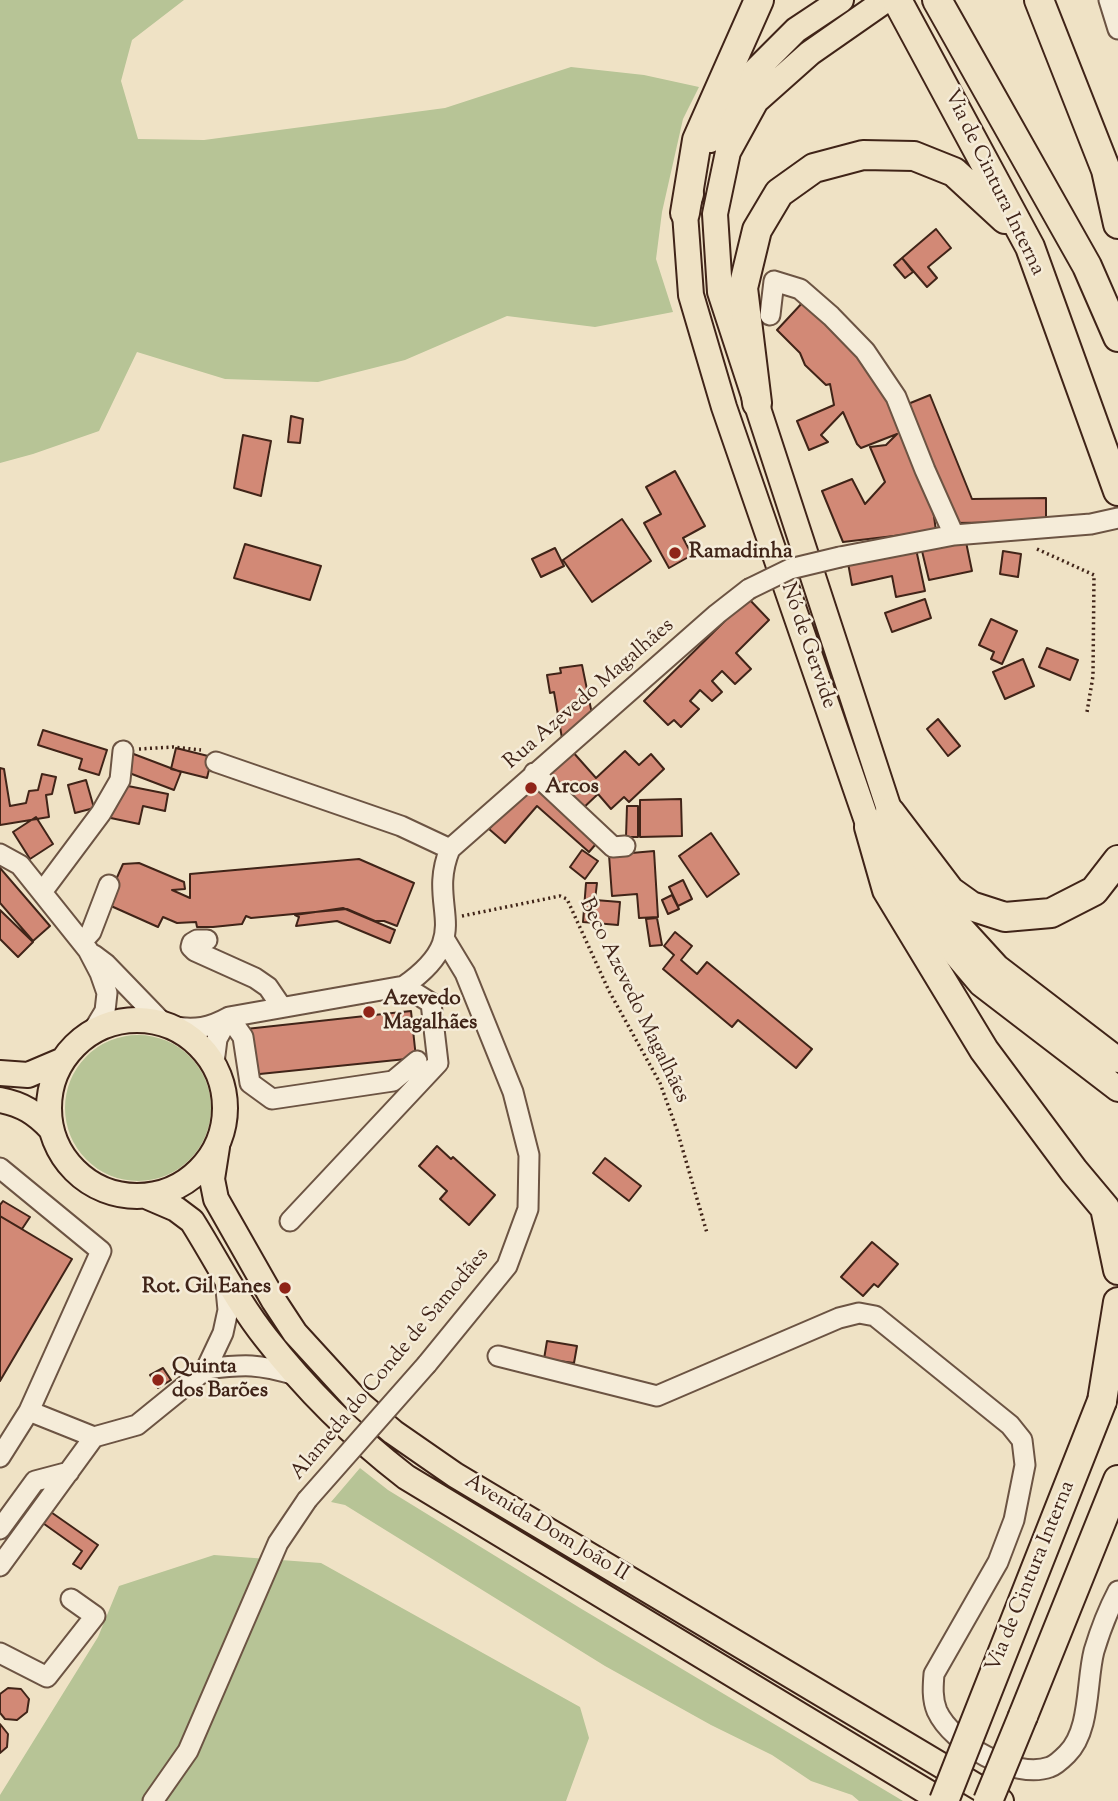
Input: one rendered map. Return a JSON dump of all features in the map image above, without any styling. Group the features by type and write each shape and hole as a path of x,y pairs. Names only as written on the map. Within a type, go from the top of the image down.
{"highway":[{"path":"685,212 697,140 759,0"},
{"name":"Via de Cintura Interna","path":"897,0 1030,247 1118,491"},
{"path":"1039,0 1106,170 1118,224"},
{"name":"Via de Cintura Interna","path":"943,10 1087,266 1118,337"},
{"path":"757,403 743,288 757,230 779,193 814,167 863,155 914,156 954,172 997,208 1030,247"},
{"path":"879,820 950,891 971,906 1005,917 1051,913 1094,891 1118,860"},
{"path":"879,820 887,890 984,1050 1074,1171 1105,1208 1118,1270"},
{"path":"1102,1401 1118,1302"},
{"name":"Via de Cintura Interna","path":"943,1801 1102,1401 1118,1352"},
{"name":"Via de Cintura Interna","path":"989,1801 1118,1480"},
{"path":"1040,1678 1118,1534"}],"main road":[{"name":"Nó de Gervide","path":"841,0 796,30 737,89 707,144 685,212 691,295 720,394 879,820 918,910 981,984 1118,1089"},
{"name":"Nó de Gervide","path":"886,0 810,52 755,101 728,152 715,214 720,292 757,403 879,820 906,854 934,898 997,967 1118,1060"},
{"path":"139,1020 168,1025 196,1042 214,1063 224,1090 225,1119 217,1147 205,1166 189,1181 170,1191 148,1197 120,1196 94,1186 72,1169 56,1145 51,1129 50,1095 61,1061 93,1031 116,1022 139,1020"},
{"path":"0,1073 28,1075 61,1061"},
{"path":"0,1100 16,1103 35,1113 51,1129"},
{"name":"Avenida Dom João II","path":"217,1147 212,1179 216,1199 274,1301 295,1333 338,1381 393,1432 455,1475 1001,1801"},
{"name":"Avenida Dom João II","path":"148,1197 176,1209 192,1221 264,1336 296,1375 366,1446 406,1477 943,1801"}],"street":[{"path":"1109,0 1118,29"},
{"path":"770,315 774,281 800,289 865,351 896,397 954,535"},
{"name":"Rua Azevedo Magalhães","path":"450,849 534,773 749,589 790,569 954,535 1091,524 1118,518"},
{"path":"42,892 120,780 123,751"},
{"path":"85,946 168,1025 195,1030 214,1026 229,1017 281,1006 404,986 424,972 436,958 445,940 447,920 443,876 450,849 401,826 216,762"},
{"path":"534,773 613,846 625,846"},
{"path":"0,854 20,865 85,946 100,973 107,993 105,1011 93,1031"},
{"path":"85,946 108,885"},
{"path":"207,940 197,940 191,947 255,978 268,987 281,1006"},
{"name":"Alameda do Conde de Samodães","path":"153,1801 188,1751 278,1544 307,1500 427,1364 507,1266 528,1209 529,1155 513,1092 465,973 445,940"},
{"path":"290,1221 438,1063 431,1003 404,986"},
{"path":"229,1017 243,1037 250,1083 272,1098 393,1081 417,1061"},
{"path":"214,1063 217,1039 229,1017"},
{"path":"0,1168 101,1251 29,1411 0,1457"},
{"path":"29,1411 94,1437 137,1425 206,1369 223,1333 228,1310 225,1273"},
{"path":"498,1356 657,1396 839,1318 859,1313 876,1316 1010,1425 1022,1440 1025,1465 1014,1520 998,1562 934,1674 932,1693 937,1712 954,1733 981,1754 998,1762 1030,1770 1052,1767 1069,1752 1083,1723 1094,1653 1109,1607 1118,1591"},
{"path":"206,1369 241,1364 264,1365 296,1375"},
{"path":"0,1566 94,1437"},
{"path":"0,1529 35,1481 69,1472"},
{"path":"0,1653 47,1677 95,1616 71,1599"}],"path":[{"path":"1025,530 1033,547 1094,575 1093,677 1087,712"},
{"path":"123,751 173,747 199,749 216,762"},
{"name":"Beco Azevedo Magalhães","path":"447,920 560,896 567,899 609,991 660,1083 708,1233"}],"green space":[{"path":"0,0 184,0 132,40 121,81 138,139 204,140 445,108 571,67 644,75 699,87 683,119 662,212 656,259 673,312 595,327 507,316 405,360 318,382 225,379 137,352 99,431 0,463"},
{"path":"138,1035 166,1041 189,1057 205,1080 211,1108 205,1136 189,1159 166,1175 138,1181 110,1175 87,1159 71,1136 65,1108 71,1080 87,1057 110,1041"},
{"path":"360,1468 388,1490 580,1608 903,1801 859,1801 852,1795 811,1781 772,1755 711,1725 605,1666 345,1505 331,1502"},
{"path":"214,1555 321,1563 580,1707 589,1738 566,1801 0,1801 0,1795 98,1637 119,1586"}],"building":[{"path":"936,229 951,248 928,267 937,278 927,287 902,258"},
{"path":"902,258 913,272 905,278 894,265"},
{"path":"804,301 875,370 933,509 936,531 843,542 822,491 852,479 865,504 885,482 870,447 886,445 897,434 861,448 843,412 821,435 828,442 809,450 797,421 834,405 830,384 826,385 805,365 800,353 777,330"},
{"path":"930,395 972,499 1046,498 1046,522 951,523 903,406"},
{"path":"291,416 303,419 300,443 288,442"},
{"path":"243,435 271,441 261,496 234,488"},
{"path":"675,471 705,526 683,538 692,555 669,568 644,523 661,514 646,487"},
{"path":"622,519 651,561 592,602 563,560"},
{"path":"966,542 972,571 929,580 922,551"},
{"path":"245,544 321,566 310,600 234,578"},
{"path":"555,548 564,566 541,577 532,559"},
{"path":"916,549 925,591 896,597 892,576 852,585 848,563"},
{"path":"1003,551 1021,554 1018,577 1000,574"},
{"path":"748,598 769,620 736,653 751,669 735,684 722,671 712,681 722,692 712,701 700,690 690,701 699,709 681,727 674,720 668,725 644,701"},
{"path":"925,599 931,618 892,632 885,613"},
{"path":"991,619 1017,631 1002,664 991,659 994,652 979,645"},
{"path":"1047,648 1078,660 1070,680 1039,667"},
{"path":"1023,659 1034,686 1005,699 993,672"},
{"path":"582,665 593,719 563,744 554,692 550,693 547,675 561,673 560,668"},
{"path":"938,719 960,746 948,756 927,729"},
{"path":"43,730 107,750 99,775 79,769 82,759 38,745"},
{"path":"176,748 212,757 207,778 171,769"},
{"path":"572,751 596,778 625,751 639,765 651,754 664,769 629,802 624,797 611,809 598,794 579,812 546,776"},
{"path":"131,753 181,772 174,790 124,771"},
{"path":"0,768 4,769 10,806 26,803 29,791 38,790 42,774 56,777 52,794 46,795 49,817 0,825"},
{"path":"534,777 602,837 589,852 537,806 505,843 489,829"},
{"path":"86,780 94,808 75,813 68,785"},
{"path":"113,783 168,794 165,811 143,806 139,824 106,817"},
{"path":"681,799 682,836 640,837 640,800"},
{"path":"627,806 638,806 638,837 626,837"},
{"path":"36,817 53,844 30,859 13,832"},
{"path":"711,833 739,874 707,897 679,856"},
{"path":"582,850 598,861 585,879 570,867"},
{"path":"654,851 658,917 639,918 637,894 612,896 609,855"},
{"path":"359,859 414,883 397,926 375,921 347,909 251,918 246,916 242,924 213,927 197,927 196,922 177,923 163,917 158,927 111,906 110,893 123,864 139,863 184,882 185,889 172,890 190,898 190,874"},
{"path":"0,868 50,926 33,941 0,903"},
{"path":"683,880 692,899 678,906 669,887"},
{"path":"586,883 597,883 595,900 620,902 618,925 583,922"},
{"path":"672,895 679,909 668,914 662,900"},
{"path":"343,908 395,930 390,943 337,921 296,926 299,917 295,915"},
{"path":"0,910 33,942 18,957 0,939"},
{"path":"657,918 662,945 650,946 646,919"},
{"path":"675,932 692,946 681,960 697,974 707,962 812,1049 796,1068 738,1020 732,1027 663,969 674,955 664,946"},
{"path":"411,1011 416,1058 250,1075 246,1029"},
{"path":"437,1146 495,1195 469,1225 440,1199 447,1191 419,1166"},
{"path":"605,1158 641,1186 629,1201 593,1173"},
{"path":"3,1201 30,1217 22,1229 0,1216 0,1205"},
{"path":"0,1216 72,1259 0,1381"},
{"path":"872,1242 898,1264 878,1287 874,1284 863,1296 841,1277"},
{"path":"547,1341 577,1346 574,1363 544,1359"},
{"path":"163,1368 171,1380 158,1388 150,1375"},
{"path":"48,1510 98,1545 81,1569 73,1564 82,1551 40,1521"},
{"path":"8,1688 21,1689 29,1699 27,1712 17,1720 5,1719 0,1713 0,1694"},
{"path":"0,1724 8,1734 7,1747 0,1753"}],"place":[{"name":"Ramadinha","path":"675,553"},
{"name":"Arcos","path":"531,788"},
{"name":"Azevedo Magalhães","path":"369,1012"},
{"name":"Rot. Gil Eanes","path":"285,1288"},
{"name":"Quinta dos Barões","path":"158,1380"}]}
